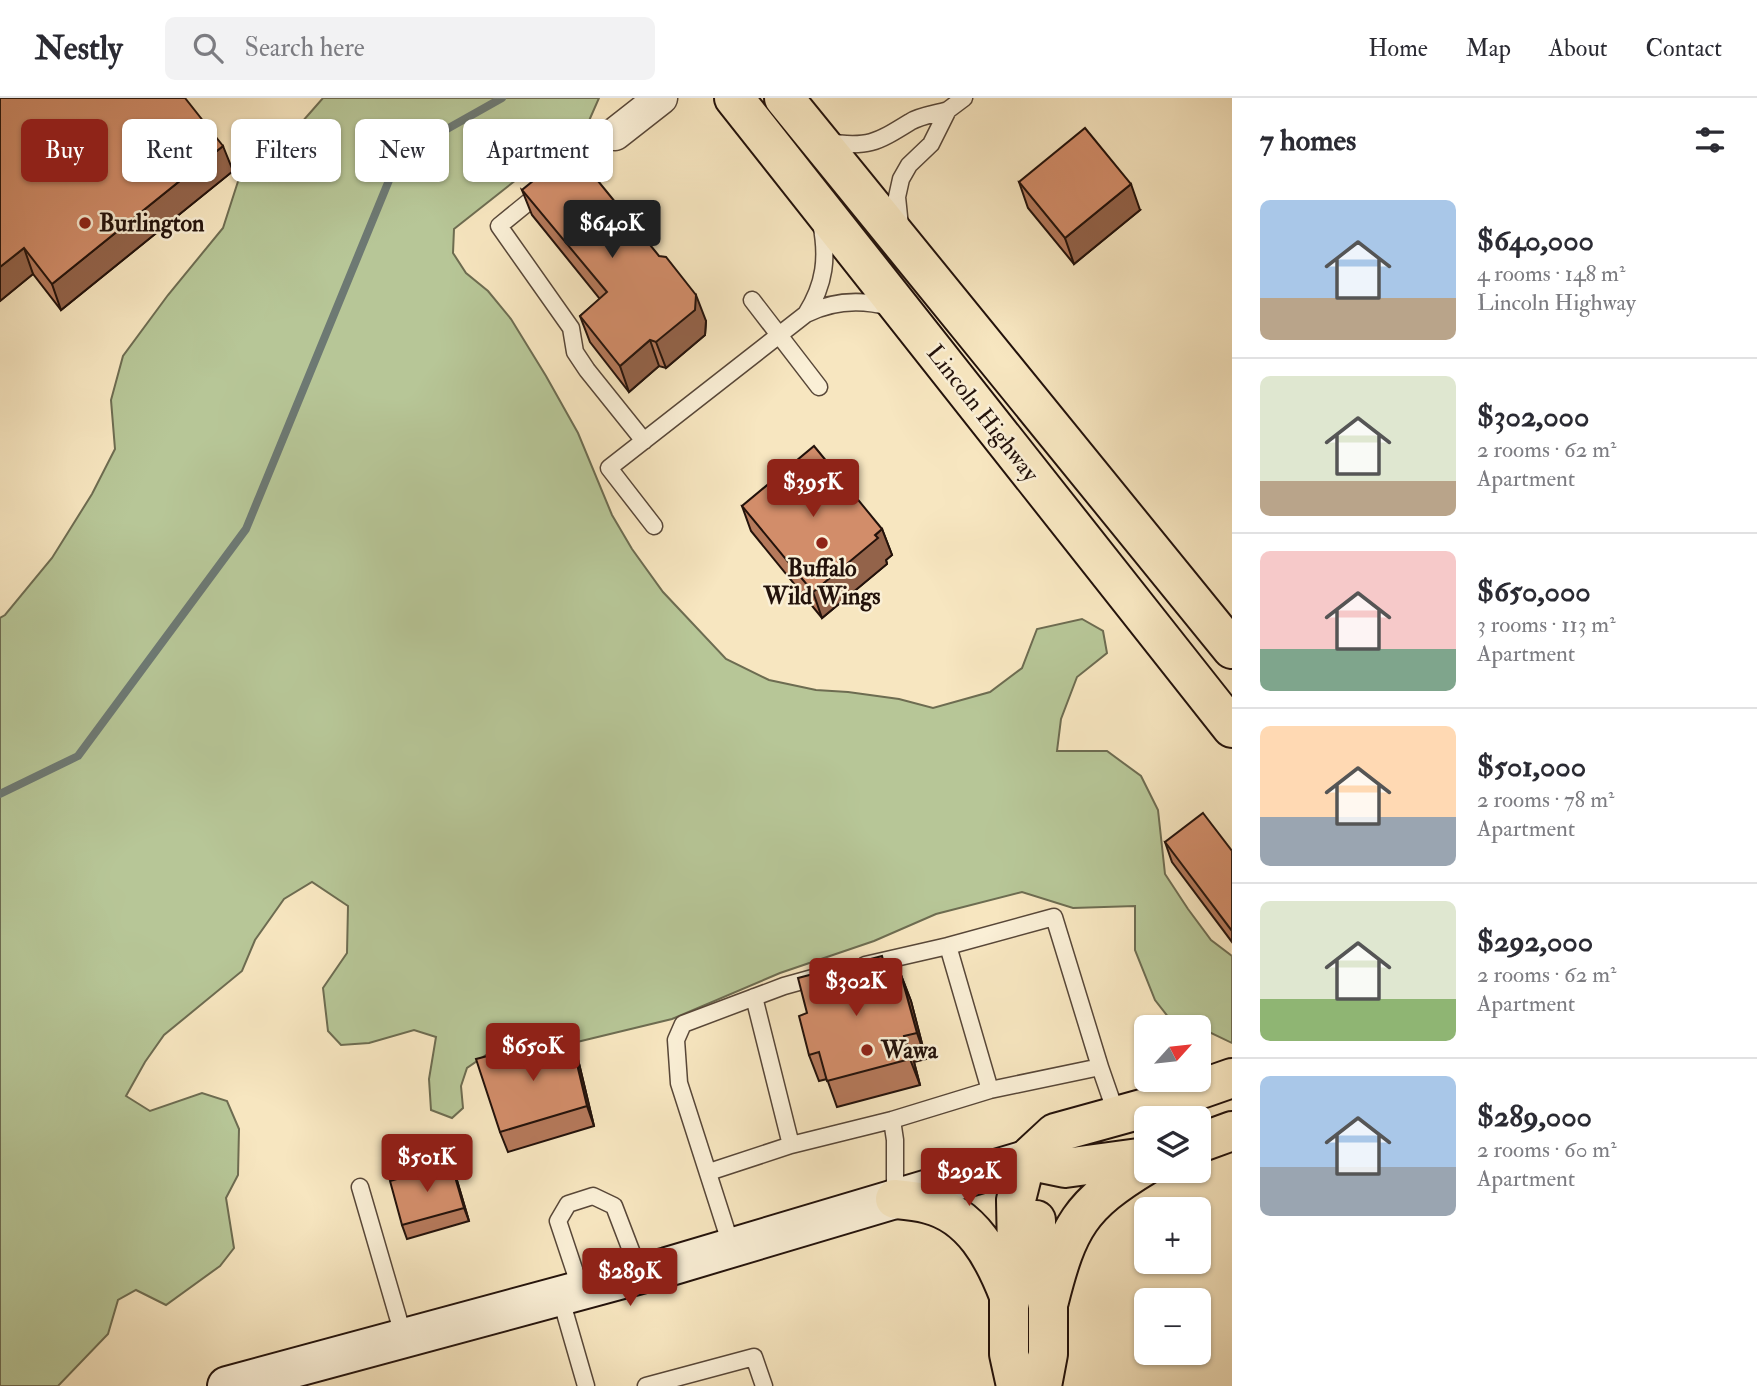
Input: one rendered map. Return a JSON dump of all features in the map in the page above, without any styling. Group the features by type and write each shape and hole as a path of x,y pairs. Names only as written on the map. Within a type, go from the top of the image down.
{"main road":[{"name":"Lincoln Highway","path":"734,98 1232,728"},
{"name":"Lincoln Highway","path":"784,98 1232,649"},
{"path":"227,1386 732,1248 1026,1160 1055,1133 1197,1092 1232,1079"},
{"path":"1211,1139 1232,1131"},
{"path":"1026,1160 1065,1168 1134,1159"},
{"path":"1016,1386 1009,1354 1009,1296 1017,1253 1016,1200 1026,1160"},
{"path":"1026,1160 1035,1200 1035,1253 1048,1306 1048,1354 1042,1386"},
{"path":"1048,1306 1069,1235 1082,1215 1100,1196 1134,1172"},
{"path":"895,1199 929,1204 949,1212 969,1227 985,1246 1009,1296"}],"street":[{"path":"615,134 661,98"}],"lane":[{"path":"819,141 849,145 868,144 886,138 912,120 948,110 964,98"},
{"path":"904,245 897,197 901,179 909,165 931,144 948,110"},
{"path":"615,134 499,226 570,328 575,352 587,370 643,441"},
{"path":"806,314 823,280 825,259 824,237 815,198"},
{"path":"752,300 819,387"},
{"path":"653,526 609,468 806,314 822,306 842,302 881,304 903,311"},
{"path":"732,1248 679,1083 676,1040 682,1024 784,986 1054,917 1117,1116"},
{"path":"948,946 990,1090"},
{"path":"754,997 791,1145"},
{"path":"709,1172 791,1145 892,1120 990,1090 1100,1067"},
{"path":"892,1120 895,1139 895,1199"},
{"path":"360,1186 404,1338"},
{"path":"586,1386 558,1221 568,1204 593,1196 614,1206 640,1274"},
{"path":"646,1386 664,1384 754,1357 764,1386"}],"green space":[{"path":"323,98 599,98 590,119 463,119 463,182 513,182 454,229 453,253 466,273 488,291 511,319 546,376 578,433 612,515 632,549 663,592 726,659 769,680 816,690 899,699 933,708 990,692 1022,668 1037,629 1082,619 1103,631 1107,653 1077,677 1061,719 1057,751 1107,751 1141,776 1158,810 1165,874 1211,940 1232,956 1232,1043 1211,1033 1211,1015 1167,1015 1155,1000 1135,950 1135,906 1073,908 1022,892 936,914 874,941 780,973 672,1019 544,1050 489,1053 467,1068 461,1086 463,1108 452,1118 431,1110 429,1079 436,1037 414,1030 369,1043 341,1045 328,1031 323,988 347,953 348,906 312,882 284,899 255,940 242,971 164,1035 126,1096 150,1111 202,1093 227,1101 239,1129 238,1175 226,1198 234,1248 220,1266 166,1305 136,1290 118,1300 108,1334 58,1386 0,1386 0,618 52,558 92,494 115,449 111,400 123,356 223,228 238,182 341,182 341,119 305,119"}],"building":[{"path":"0,98 185,98 202,119 122,119 122,182 178,182 52,284 24,248 0,267"},
{"path":"1085,128 1131,184 1065,238 1019,182"},
{"path":"217,138 223,146 217,151"},
{"path":"532,182 599,182 659,256 666,257 696,295 695,310 656,342 650,340 620,366 580,316 607,292 522,190"},
{"name":"Buffalo Wild Wings","path":"814,446 882,529 875,535 878,538 813,592 742,506"},
{"path":"1203,813 1232,851 1232,931 1165,842"},
{"name":"Wawa","path":"882,956 888,979 901,975 917,1033 904,1036 910,1059 827,1081 819,1052 809,1055 799,1016 807,1013 798,978"},
{"path":"570,1035 587,1106 500,1132 476,1059"},
{"path":"451,1163 464,1208 402,1225 390,1181"}],"waterway":[{"path":"0,794 78,756 246,529 399,156 502,98"}],"place":[{"name":"Burlington","path":"85,223"},
{"name":"Buffalo Wild Wings","path":"822,543"},
{"name":"Wawa","path":"867,1050"}]}
